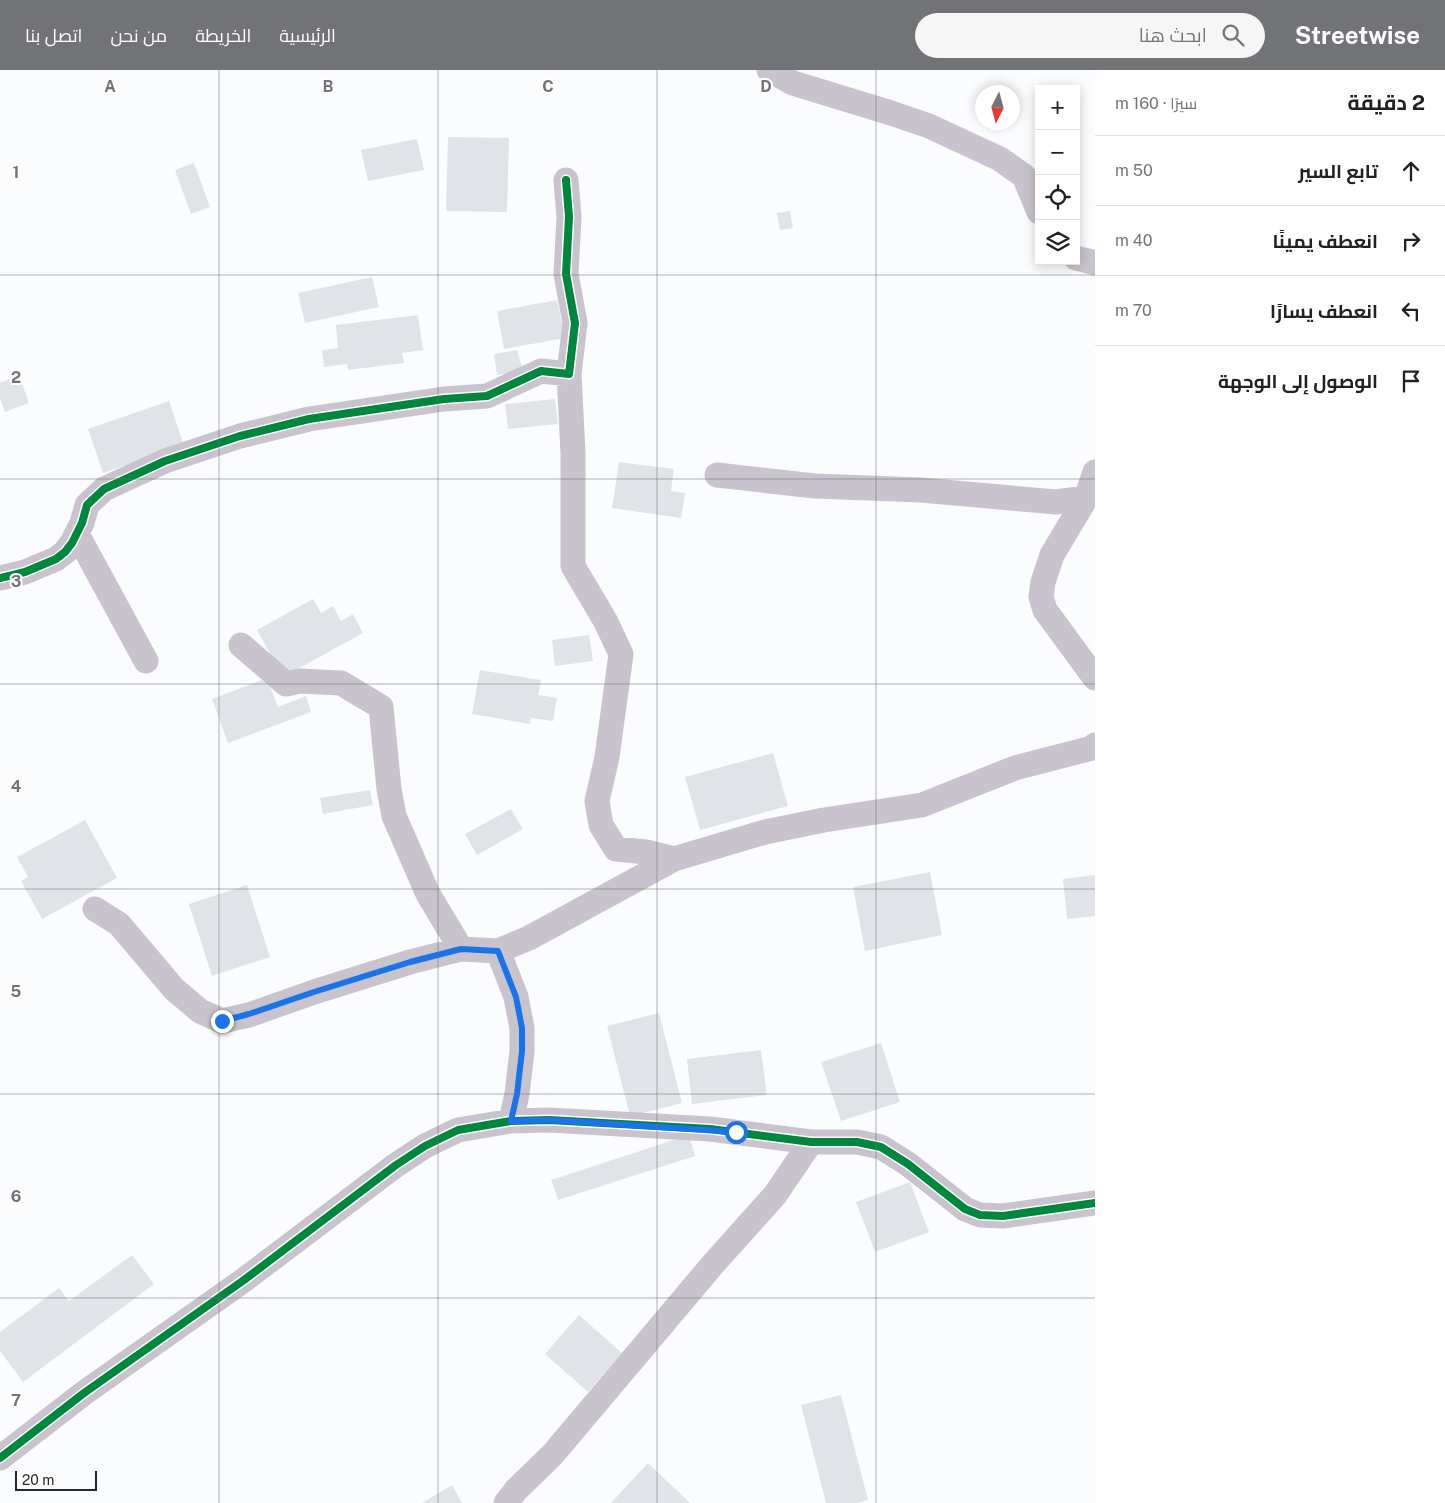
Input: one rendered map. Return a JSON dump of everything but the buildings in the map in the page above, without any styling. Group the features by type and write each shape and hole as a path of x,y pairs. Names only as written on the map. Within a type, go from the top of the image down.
{"street":[{"path":"769,70 793,83 929,126 1000,159 1024,176 1035,202"},
{"path":"566,180 569,217 566,274 575,323 569,374 573,454 573,566 594,599 621,654 607,758 597,801 601,825 616,849 646,852 674,860"},
{"path":"1080,259 1095,264"},
{"path":"0,578 25,572 56,559 65,552 77,534 87,505 104,489 165,461 230,439 309,419 444,399 487,396 541,371 569,374"},
{"path":"1095,472 1086,498 1052,556 1040,597 1044,610 1095,678"},
{"path":"717,475 815,486 921,490 1056,502 1086,498"},
{"path":"77,534 146,661"},
{"path":"241,645 286,684 300,681 341,683 381,707 389,789 394,816 428,894 461,949"},
{"path":"95,909 119,924 174,989 200,1011 222,1021 410,962 461,949 498,951 529,938 674,860 765,832 824,820 922,805 1015,768 1095,746"},
{"path":"498,951 516,997 522,1028 522,1051 517,1094 511,1121"},
{"path":"0,1458 84,1393 244,1280 396,1165 426,1146 458,1130 511,1121 549,1120 710,1129 811,1142 857,1142 881,1147 908,1164 965,1209 980,1215 1003,1216 1095,1203"},
{"path":"506,1503 516,1490 553,1454 714,1263 775,1195 811,1142"}],"cycle path":[{"path":"0,578 25,572 56,559 72,543 82,523 87,505 104,489 165,461 240,436 309,419 444,399 487,396 541,371 569,374 575,323 566,274 569,217 566,180"},
{"path":"0,1458 84,1393 244,1280 396,1165 425,1146 458,1130 511,1121 549,1120 710,1129 811,1142 857,1142 881,1147 908,1164 965,1209 980,1215 1003,1216 1095,1203"}],"route":[{"path":"222,1021 410,962 461,949 498,951 516,997 522,1028 522,1051 517,1094 511,1121 549,1120 736,1132"}]}
